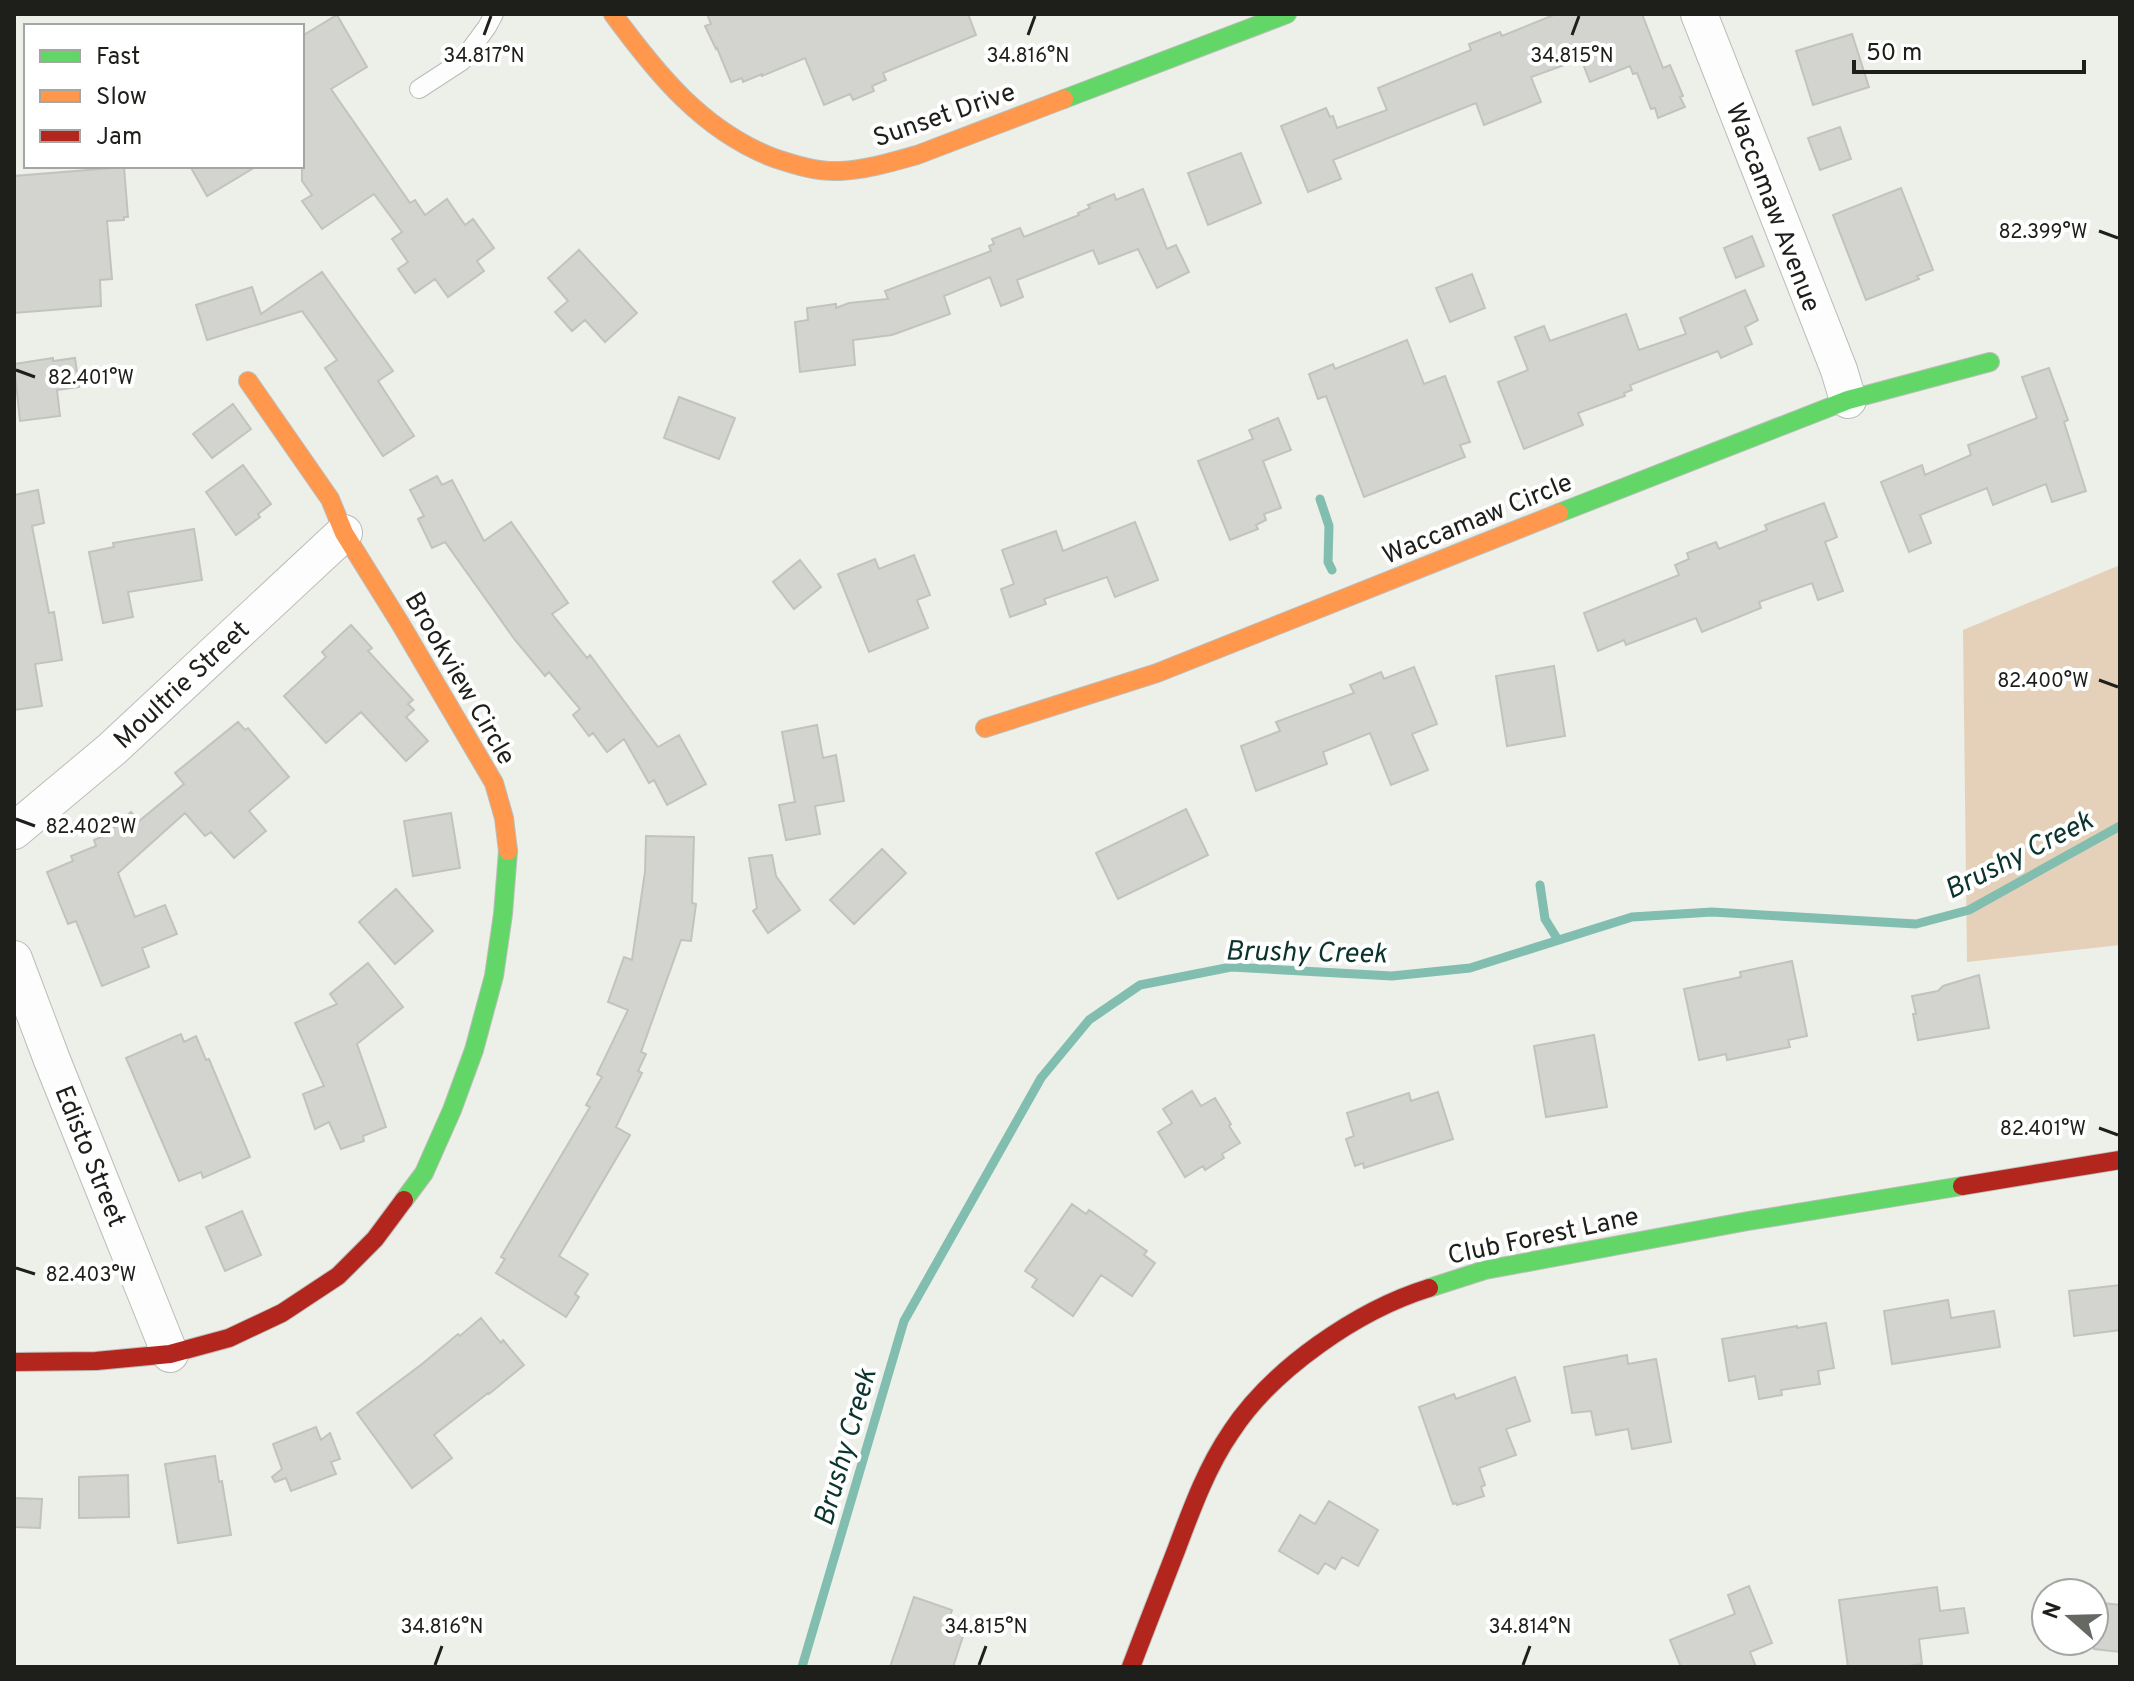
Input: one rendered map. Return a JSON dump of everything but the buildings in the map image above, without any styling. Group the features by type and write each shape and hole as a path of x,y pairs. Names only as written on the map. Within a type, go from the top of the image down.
{"street":[{"name":"Sunset Drive","path":"613,14 646,60 698,114 729,138 767,156 803,167 839,171 917,155 1287,14"},
{"name":"Waccamaw Avenue","path":"1699,14 1839,370 1848,400"},
{"name":"Waccamaw Circle","path":"985,728 1157,673 1848,400 1990,362"},
{"name":"Brookview Circle","path":"14,1362 96,1361 170,1354 229,1338 282,1313 338,1276 375,1239 424,1173 474,1050 494,976 509,856 504,818 494,783 344,533 330,499 248,381"},
{"name":"Moultrie Street","path":"14,831 112,749 344,533"},
{"name":"Edisto Street","path":"14,959 170,1354"},
{"name":"Club Forest Lane","path":"1131,1667 1191,1511 1231,1431 1257,1398 1285,1370 1349,1325 1412,1293 1485,1270 1748,1221 2120,1160"}],"lane":[{"path":"419,89 462,61 494,14"}],"shaded area":[{"path":"2120,565 2120,945 1967,962 1963,630"}],"waterway":[{"path":"1320,499 1329,526 1328,562 1332,570"},
{"name":"Brushy Creek","path":"802,1667 904,1321 1041,1078 1089,1020 1140,985 1231,967 1392,976 1470,968 1632,917 1712,912 1916,924 1969,910 2120,826"},
{"path":"1540,885 1545,919 1558,940"}],"traffic: fast":[{"path":"1064,99 1287,14"},
{"path":"1559,513 1848,400 1990,362"},
{"path":"404,1200 424,1173 474,1050 494,976 508,851"},
{"path":"1429,1288 1485,1270 1748,1221 1962,1186"}],"traffic: slow":[{"path":"613,14 665,79 725,133 774,158 815,169 850,170 908,158 1064,99"},
{"path":"248,381 330,499 344,533 494,783 504,818 508,851"},
{"path":"985,728 1157,673 1559,513"}],"traffic: jam":[{"path":"1962,1186 2120,1160"},
{"path":"14,1362 96,1361 170,1354 229,1338 282,1313 338,1276 375,1239 404,1200"},
{"path":"1131,1667 1201,1488 1222,1445 1248,1409 1269,1386 1319,1345 1374,1311 1429,1288"}]}
